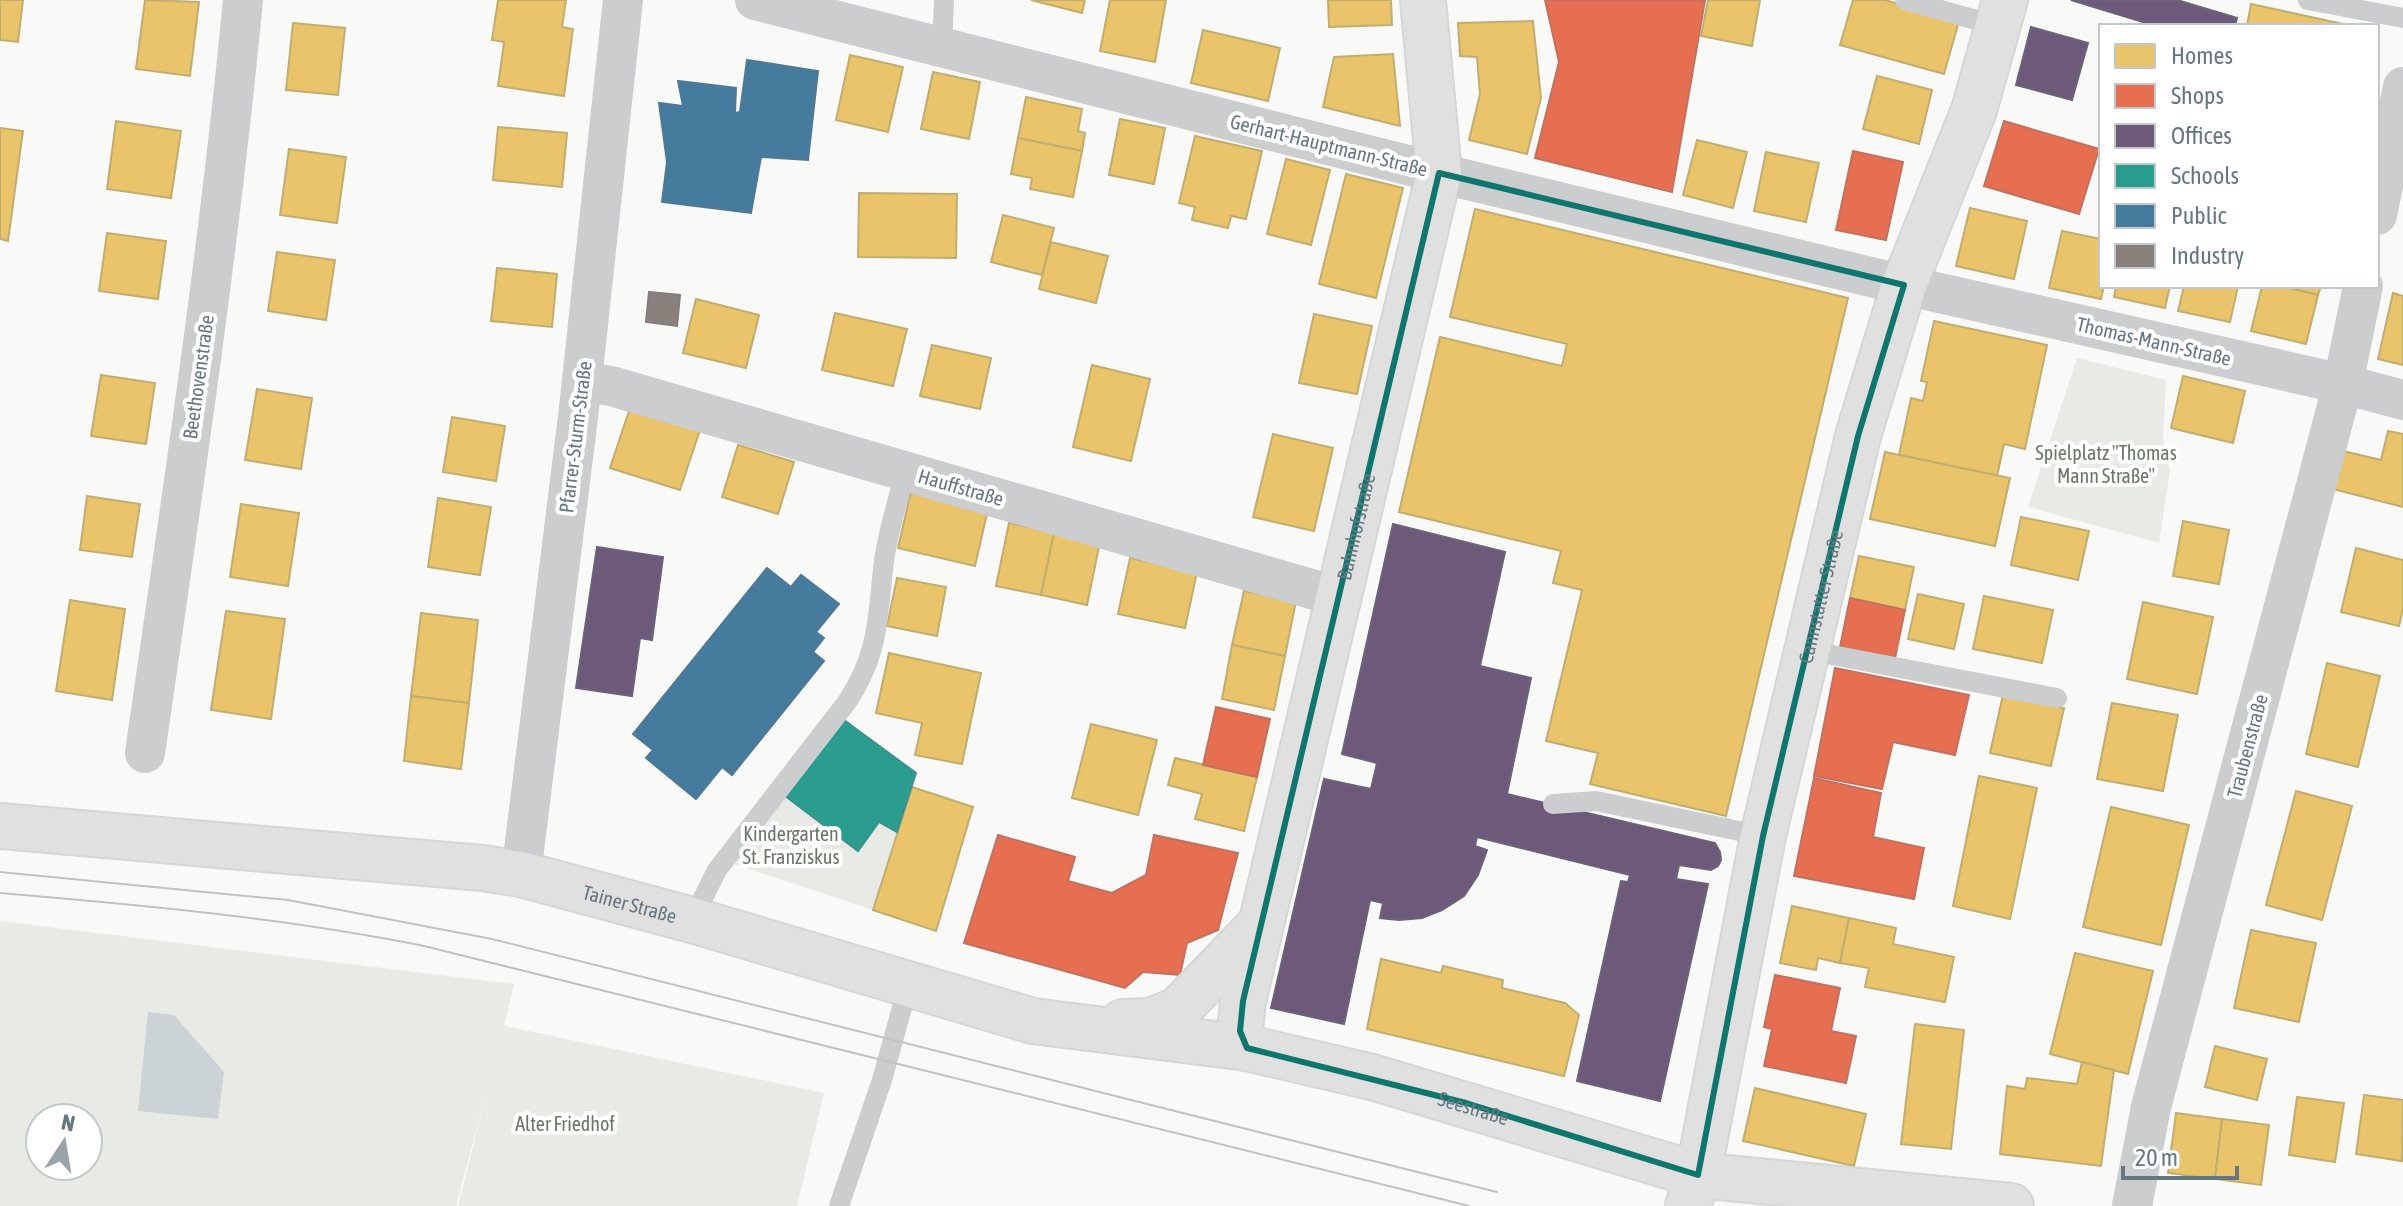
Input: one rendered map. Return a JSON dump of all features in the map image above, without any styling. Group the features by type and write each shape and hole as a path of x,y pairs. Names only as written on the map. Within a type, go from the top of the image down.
{"street":[{"name":"Beethovenstraße","path":"145,753 232,120 243,0"},
{"name":"Pfarrer-Sturm-Straße","path":"521,874 582,382 623,0"},
{"name":"Gerhart-Hauptmann-Straße","path":"755,0 1439,173 1904,285"},
{"name":"Bahnhofstraße","path":"1247,1048 1239,1022 1439,173 1423,0"},
{"name":"Cannstatter Straße","path":"1693,1190 1763,836 1858,436 1904,285 1974,110 2002,13"},
{"path":"2379,205 2403,87"},
{"name":"Thomas-Mann-Straße","path":"1904,285 2403,400"},
{"name":"Traubenstraße","path":"2132,1206 2151,1107 2343,384 2363,288"},
{"name":"Hauffstraße","path":"582,382 611,386 1339,597"},
{"name":"Tainer Straße","path":"0,826 521,874 692,920 1033,1021 1247,1048"},
{"path":"1085,1029 1125,1021 1150,1021 1178,1010 1262,923"},
{"name":"Seestraße","path":"1247,1048 1466,1103 1693,1190 2011,1206"}],"lane":[{"path":"942,47 944,0"},
{"path":"1905,0 2002,13"},
{"path":"2308,0 2403,18"},
{"path":"692,920 717,870 862,680 874,648 884,558 905,471"},
{"path":"1806,650 2057,698"},
{"path":"1553,804 1596,801 1763,836"},
{"path":"839,1206 882,1080 908,986"}],"highlighted area":[{"path":"1439,173 1904,285 1858,436 1763,836 1698,1175 1466,1103 1247,1048 1240,1031 1243,1001"}],"green space":[{"name":"Spielplatz \"Thomas Mann Straße\"","path":"2077,358 2166,380 2163,438 2170,470 2159,543 2028,507"},
{"name":"Kindergarten St. Franziskus","path":"784,795 857,851 879,822 897,832 873,910 731,863"},
{"name":"Alter Friedhof","path":"0,921 514,984 504,1026 824,1093 797,1206 458,1206 489,1082 456,1206 0,1206"}],"shaded area":[{"path":"148,1012 174,1015 224,1072 218,1119 138,1111"}],"building: Homes":[{"path":"0,0 23,0 18,42 0,40"},
{"path":"145,0 199,2 190,76 136,69"},
{"path":"498,0 566,0 562,27 573,29 564,96 498,86 504,42 492,40"},
{"path":"1031,0 1085,0 1082,13"},
{"path":"1110,0 1166,0 1155,62 1100,51"},
{"path":"1328,0 1391,0 1392,25 1329,27"},
{"path":"1708,0 1760,0 1752,46 1701,36"},
{"path":"1853,0 1885,0 1959,21 1944,74 1840,45"},
{"path":"2251,4 2343,24 2247,24"},
{"path":"1533,21 1541,98 1527,154 1469,140 1480,94 1477,57 1460,56 1458,23"},
{"path":"293,23 345,28 338,95 286,90"},
{"path":"1203,30 1280,48 1268,101 1191,83"},
{"path":"1393,54 1400,126 1323,107 1334,57"},
{"path":"850,55 903,67 888,132 836,120"},
{"path":"933,72 980,82 969,139 921,129"},
{"path":"1877,76 1932,90 1919,144 1863,129"},
{"path":"1026,97 1082,109 1078,131 1085,133 1082,151 1018,138"},
{"path":"1120,119 1165,128 1154,184 1109,175"},
{"path":"116,121 181,131 171,198 107,189"},
{"path":"498,127 567,133 562,187 493,180"},
{"path":"0,128 23,131 8,241 0,239"},
{"path":"1195,136 1262,151 1246,219 1231,216 1228,228 1192,220 1195,207 1179,203"},
{"path":"1018,138 1082,151 1073,197 1030,189 1032,178 1011,174"},
{"path":"1697,140 1747,152 1733,208 1683,195"},
{"path":"289,149 346,157 337,223 280,215"},
{"path":"1766,152 1819,163 1806,222 1754,211"},
{"path":"1286,159 1330,170 1311,245 1267,234"},
{"path":"1346,174 1403,188 1376,298 1319,284"},
{"path":"859,193 957,194 956,258 858,257"},
{"path":"1970,208 2027,221 2014,279 1956,266"},
{"path":"1475,209 1848,298 1726,816 1590,784 1598,753 1546,741 1582,590 1553,583 1561,551 1399,512 1440,337 1562,366 1567,344 1450,317"},
{"path":"1003,215 1054,228 1042,275 991,262"},
{"path":"2062,231 2099,239 2099,288 2104,288 2101,299 2049,288"},
{"path":"107,233 166,241 158,299 99,291"},
{"path":"1051,242 1108,256 1096,303 1039,289"},
{"path":"277,252 335,260 326,320 268,311"},
{"path":"497,268 557,274 552,327 491,321"},
{"path":"2116,288 2170,288 2165,308 2114,297"},
{"path":"2184,288 2238,288 2230,322 2178,311"},
{"path":"2262,288 2291,288 2318,295 2306,344 2251,331"},
{"path":"2291,288 2320,288 2318,295"},
{"path":"2393,293 2403,296 2403,365 2378,359"},
{"path":"696,299 759,315 746,368 683,353"},
{"path":"835,313 907,329 893,386 822,370"},
{"path":"1314,314 1372,326 1357,394 1299,383"},
{"path":"1934,321 2047,345 2025,449 2004,444 1997,476 1899,455 1911,398 1923,401 1927,382 1921,381"},
{"path":"932,345 991,358 980,409 920,396"},
{"path":"1092,365 1150,379 1131,461 1073,447"},
{"path":"101,375 155,383 146,444 91,436"},
{"path":"2183,376 2245,391 2233,443 2171,428"},
{"path":"257,389 312,398 301,469 245,460"},
{"path":"630,408 700,430 680,490 610,468"},
{"path":"452,417 505,426 496,481 443,472"},
{"path":"2388,431 2403,434 2403,507 2333,489 2343,451 2381,460"},
{"path":"1273,434 1333,448 1314,531 1253,517"},
{"path":"738,445 794,462 778,514 722,497"},
{"path":"1885,452 2010,478 1995,546 1870,519"},
{"path":"911,491 988,509 975,566 898,548"},
{"path":"87,496 140,504 132,557 80,550"},
{"path":"438,498 491,507 480,575 428,567"},
{"path":"241,504 299,513 288,586 230,577"},
{"path":"2021,517 2089,531 2078,580 2011,565"},
{"path":"2183,521 2229,530 2219,584 2173,576"},
{"path":"1009,523 1054,533 1041,595 996,586"},
{"path":"1054,533 1100,542 1087,605 1041,595"},
{"path":"2356,548 2403,560 2403,609 2399,626 2341,612"},
{"path":"1859,556 1914,567 1905,610 1850,598"},
{"path":"1130,558 1197,572 1185,628 1118,614"},
{"path":"897,578 946,587 937,636 887,626"},
{"path":"1244,591 1296,601 1285,656 1232,645"},
{"path":"1918,594 1964,604 1954,649 1908,639"},
{"path":"1984,596 2053,610 2042,663 1973,649"},
{"path":"70,600 125,609 112,700 56,691"},
{"path":"2143,602 2213,617 2197,694 2127,679"},
{"path":"226,611 285,619 271,719 211,710"},
{"path":"421,613 478,620 469,703 411,696"},
{"path":"1232,645 1285,656 1274,710 1222,699"},
{"path":"889,653 981,673 962,764 915,755 922,723 876,713"},
{"path":"2327,663 2380,676 2358,767 2306,754"},
{"path":"2003,695 2064,708 2051,766 1990,753"},
{"path":"411,696 469,703 461,769 404,761"},
{"path":"2112,703 2178,715 2163,791 2097,779"},
{"path":"1091,724 1157,740 1138,815 1072,798"},
{"path":"1175,758 1257,777 1244,831 1195,819 1202,794 1168,785"},
{"path":"1979,776 2037,788 2010,919 1953,906"},
{"path":"912,787 973,807 936,931 873,910"},
{"path":"2296,791 2352,806 2322,920 2266,905"},
{"path":"2111,807 2189,825 2161,945 2083,927"},
{"path":"1792,906 1849,918 1840,963 1818,958 1816,970 1780,963"},
{"path":"1849,918 1896,928 1893,944 1954,957 1945,1002 1865,987 1869,968 1840,963"},
{"path":"2251,930 2316,943 2299,1022 2234,1008"},
{"path":"2075,953 2153,971 2128,1074 2050,1054"},
{"path":"1381,959 1441,973 1443,966 1503,980 1502,988 1565,1003 1579,1015 1564,1076 1367,1029"},
{"path":"1915,1024 1964,1030 1951,1149 1901,1144"},
{"path":"2215,1046 2267,1059 2257,1100 2205,1087"},
{"path":"2082,1062 2114,1070 2101,1166 2000,1154 2007,1086 2025,1089 2027,1078 2077,1084"},
{"path":"1755,1088 1866,1114 1854,1166 1743,1141"},
{"path":"2364,1095 2403,1100 2402,1161 2356,1154"},
{"path":"2297,1097 2344,1103 2335,1162 2289,1155"},
{"path":"2176,1113 2222,1119 2215,1179 2168,1173"},
{"path":"2222,1119 2269,1125 2261,1185 2215,1179"}],"building: Shops":[{"path":"1545,0 1705,0 1672,192 1535,158 1559,62"},
{"path":"2004,121 2099,149 2079,214 1984,186"},
{"path":"1853,151 1903,162 1886,240 1836,230"},
{"path":"1850,598 1905,610 1895,658 1840,647"},
{"path":"1835,668 1969,695 1955,755 1893,742 1882,789 1814,776"},
{"path":"1216,707 1270,719 1257,777 1203,765"},
{"path":"1814,778 1881,793 1873,837 1924,848 1914,899 1794,876"},
{"path":"998,835 1075,857 1068,881 1112,893 1146,875 1154,835 1238,853 1218,930 1187,943 1180,975 1143,972 1125,988 964,943"},
{"path":"1775,975 1840,988 1831,1031 1856,1036 1846,1083 1764,1066 1772,1029 1764,1027"}],"building: Offices":[{"path":"2071,0 2177,0 2237,18 2236,24 2149,24"},
{"path":"2031,27 2088,43 2072,100 2016,85"},
{"path":"1393,524 1505,552 1480,666 1531,678 1507,794 1715,843 1720,852 1718,866 1711,870 1679,865 1676,879 1708,884 1660,1101 1577,1081 1621,881 1628,882 1630,875 1477,837 1475,846 1487,850 1478,875 1464,896 1442,910 1422,918 1380,918 1383,903 1370,900 1344,1024 1271,1008 1324,779 1371,789 1377,763 1342,754"},
{"path":"597,547 663,557 652,640 640,638 632,696 576,688"}],"building: Schools":[{"name":"Kindergarten St. Franziskus","path":"844,720 916,773 897,832 879,822 858,851 784,795"}],"building: Public":[{"path":"747,60 818,71 808,160 761,157 751,213 662,202 667,162 659,103 683,106 678,81 736,88 735,113 740,112"},
{"path":"767,568 791,587 801,575 839,604 816,632 824,638 813,652 824,661 732,775 722,767 696,799 646,758 653,750 633,734"}],"building: Industry":[{"path":"649,292 680,295 677,326 646,322"}],"tram line":[{"path":"0,872 288,900 492,939 1497,1192"},
{"path":"0,893 266,920 424,946 1469,1206"}]}
